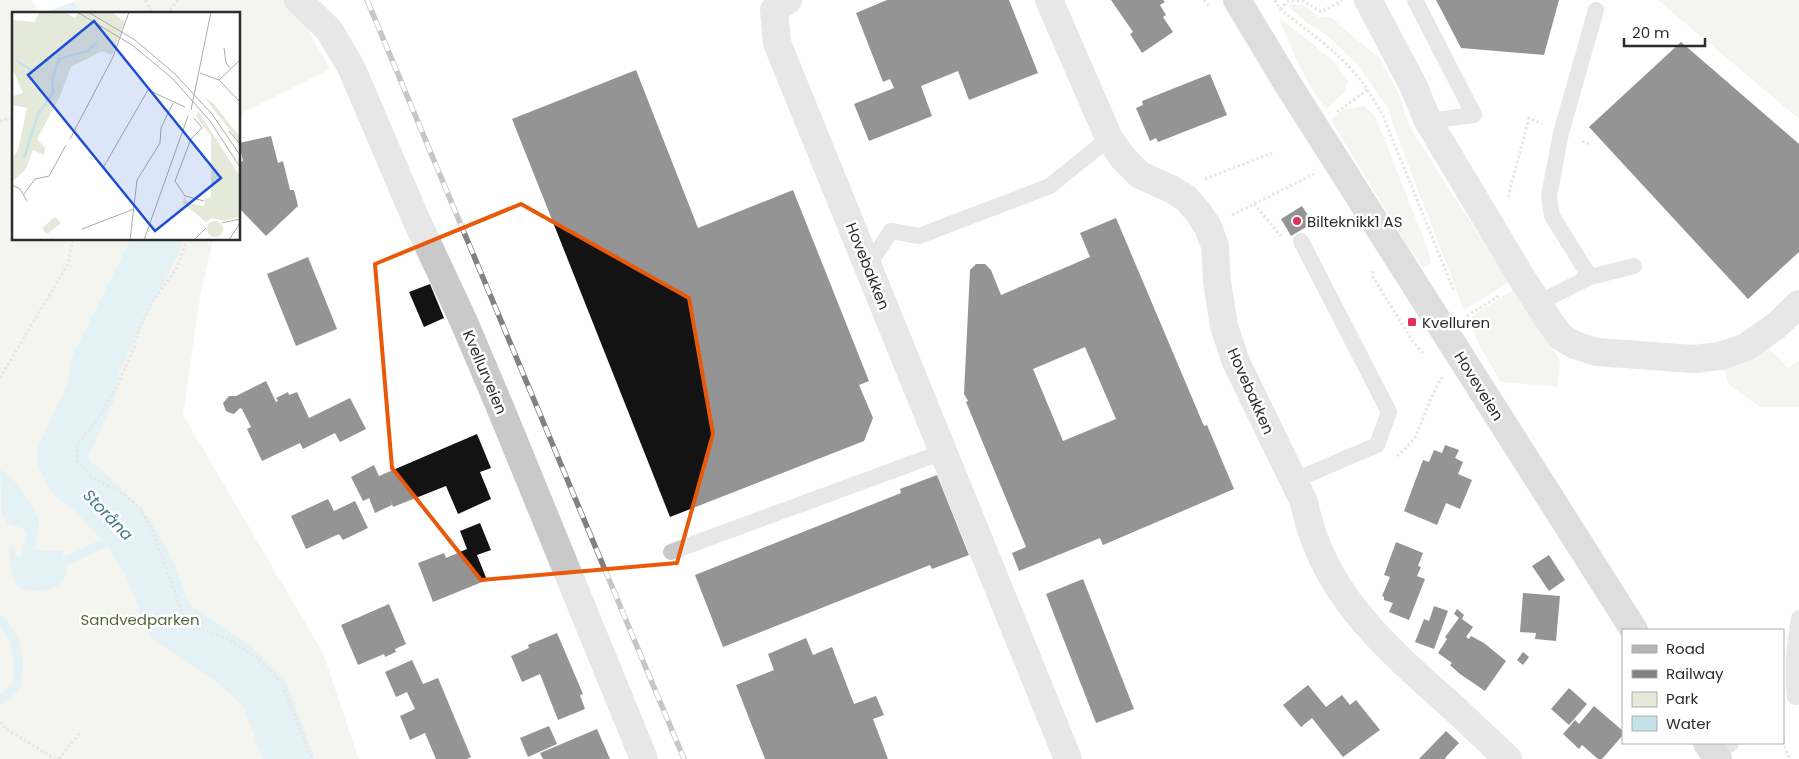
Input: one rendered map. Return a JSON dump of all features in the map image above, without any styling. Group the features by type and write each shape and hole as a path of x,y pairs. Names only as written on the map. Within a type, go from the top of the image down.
{"main road":[{"name":"Hoveveien","path":"1237,5 1633,629"}],"street":[{"name":"Kvellurveien","path":"298,0 329,30 351,67 415,217 464,322 500,407 644,759"},
{"name":"Hovebakken","path":"1049,0 1109,138 1123,158 1140,175 1186,198 1208,227 1215,246 1217,282 1224,326 1236,362 1304,502 1308,527 1340,591 1366,626 1425,684 1508,759"},
{"path":"1368,0 1413,85 1428,121 1523,280 1549,322 1561,337 1575,346 1596,352 1694,359 1720,356 1746,347 1776,326 1799,304"},
{"name":"Hovebakken","path":"776,3 777,43 1068,759"}],"lane":[{"path":"1415,0 1474,115 1428,121"},
{"path":"1590,277 1552,216 1549,196 1561,132 1596,10"},
{"path":"868,266 891,231 919,236 1050,186 1109,138"},
{"path":"1293,480 1377,445 1389,412 1301,242"},
{"path":"1538,302 1590,277 1634,266"},
{"path":"672,552 943,452"},
{"path":"1792,699 1794,647 1799,618"}],"path":[{"path":"146,0 151,12"},
{"path":"169,12 178,0"},
{"path":"1275,0 1280,9 1337,54 1354,72 1383,116 1457,299"},
{"path":"1280,9 1288,1 1303,1 1321,12 1344,0"},
{"path":"1335,113 1367,90"},
{"path":"0,122 12,118"},
{"path":"1510,204 1507,195 1529,118 1590,145"},
{"path":"1196,183 1272,153"},
{"path":"1224,219 1315,174"},
{"path":"1254,204 1285,242 1301,242"},
{"path":"0,378 68,264 73,240"},
{"path":"187,240 177,268 153,301 139,329 134,348 116,388 98,419 78,443 77,460 91,476 126,496 140,508 150,525 183,614 198,628 228,639 257,658 281,682 312,759"},
{"path":"1464,317 1523,280"},
{"path":"0,722 5,728 57,759 82,730"},
{"path":"1784,743 1789,759"}],"highlighted area":[{"path":"521,204 689,298 713,434 677,563 481,580 392,468 375,264"}],"green space":[{"name":"Sandvedparken","path":"0,0 291,0 330,69 242,113 240,122 240,12 12,12 12,240 213,240 200,298 183,415 323,653 359,759 0,759"},
{"path":"1658,0 1799,0 1799,119"},
{"path":"1292,4 1304,5 1318,17 1330,17 1379,58 1397,90 1410,128 1509,282 1464,310 1395,130 1389,109 1358,65 1327,35 1307,23 1289,7"},
{"path":"1281,19 1335,62 1348,81 1344,92 1326,109 1300,67 1280,22"},
{"path":"1364,106 1375,116 1427,247 1431,263 1423,267 1405,242 1331,120 1343,110"},
{"path":"1514,289 1560,361 1557,387 1501,382 1482,350 1468,319"},
{"path":"1769,348 1788,368 1799,361 1799,407 1760,407 1728,384 1724,368"}],"water":[{"path":"34,0 71,0 83,12 43,12"},
{"path":"0,470 8,474 23,491 39,520 35,550 62,551 66,565 66,575 62,583 49,589 32,591 18,586 14,582 9,548 13,544 17,557 22,554 27,534 22,528 8,524 2,514"}],"pier":[{"path":"31,0 75,1 46,12 40,12"}],"building":[{"path":"887,0 1009,0 1038,73 969,100 958,71 921,86 932,116 869,141 854,104 894,88 890,79 883,82 856,13"},
{"path":"1111,0 1163,0 1165,2 1160,5 1166,15 1163,17 1173,32 1142,53 1130,34 1133,32"},
{"path":"1436,0 1559,0 1544,55 1461,48"},
{"path":"1681,42 1799,144 1799,252 1748,299 1589,127"},
{"path":"636,70 698,228 793,190 869,381 859,385 873,418 864,441 670,517 512,119"},
{"path":"1210,74 1227,115 1158,142 1156,138 1150,141 1136,108 1143,105 1142,101"},
{"path":"271,136 278,163 283,161 290,190 294,190 298,206 266,236 240,209 240,162 243,161 240,143"},
{"name":"Bilteknikk1 AS","path":"1302,206 1313,223 1291,236 1281,219"},
{"path":"1116,218 1204,426 1207,425 1234,489 1103,545 1100,538 1019,571 1012,553 1026,547 964,394 970,270 976,264 985,264 991,270 1001,295 1090,257 1080,233","holes":["1085,347 1116,419 1063,441 1033,369"]},
{"path":"308,257 337,329 296,346 267,274"},
{"path":"430,284 444,318 424,327 409,292"},
{"path":"266,381 276,402 278,401 276,398 288,392 289,395 297,392 309,418 350,398 366,429 340,442 335,433 303,449 300,443 262,461 247,429 251,427 242,409 240,408 234,414 230,413 226,411 223,403 229,396 236,396"},
{"path":"477,434 491,468 480,472 491,499 458,514 446,486 393,507 390,499 392,505 375,513 369,498 363,501 351,477 374,465 379,476"},
{"path":"1445,445 1459,450 1455,458 1463,462 1458,474 1472,480 1460,509 1446,503 1437,525 1404,511 1423,460 1429,462 1434,450 1442,453"},
{"path":"937,475 969,555 932,569 930,565 723,647 695,575 901,493 900,489"},
{"path":"328,499 334,511 355,501 368,528 343,540 339,534 306,549 291,516"},
{"path":"480,523 491,550 477,555 487,580 433,602 418,563 444,553 446,558 467,549 460,531"},
{"path":"1396,542 1423,553 1418,566 1421,567 1417,576 1425,579 1409,620 1389,612 1393,603 1384,600 1382,596 1390,577 1384,575"},
{"path":"1549,555 1565,580 1549,591 1532,566"},
{"path":"1083,579 1134,709 1096,723 1046,594"},
{"path":"1523,593 1560,596 1556,641 1535,639 1536,633 1520,632"},
{"path":"389,604 406,644 395,649 396,652 385,657 384,654 358,665 341,625"},
{"path":"1434,606 1448,611 1434,649 1415,642 1424,619 1429,621"},
{"path":"1457,609 1464,615 1462,619 1473,627 1466,637 1469,639 1471,636 1484,643 1506,661 1485,691 1460,674 1450,665 1452,663 1438,653 1447,639 1445,637 1459,618 1454,614"},
{"path":"557,633 583,694 580,695 585,709 558,720 540,674 522,682 511,656 529,648 528,645"},
{"path":"806,638 813,655 832,647 854,704 876,696 884,715 873,719 888,759 765,759 736,685 774,670 768,654"},
{"path":"1523,652 1529,657 1523,665 1517,660"},
{"path":"412,660 423,684 438,678 471,757 467,759 436,759 425,733 410,740 400,716 415,709 407,692 396,697 385,672"},
{"path":"1308,685 1326,707 1342,695 1350,705 1356,700 1380,730 1343,757 1312,718 1301,727 1283,705"},
{"path":"1569,688 1587,704 1569,725 1551,709"},
{"path":"1594,706 1622,730 1622,736 1602,759 1598,759 1582,745 1579,749 1563,734 1575,720 1579,724"},
{"path":"549,726 557,744 528,757 520,738"},
{"path":"597,729 610,759 543,759 540,753"},
{"path":"1446,731 1459,743 1446,759 1419,759"}],"waterway":[{"name":"Storåna","path":"158,240 96,363 91,392 61,456 70,476 91,493 128,532 147,562 170,621 235,665 264,692 289,759"},
{"path":"54,564 68,560 128,532"},
{"path":"0,620 14,641 18,668 15,687 0,700"}],"railway":[{"path":"367,0 684,759"}],"place":[{"name":"Bilteknikk1 AS","path":"1297,221"},
{"name":"Kvelluren","path":"1412,322"}]}
